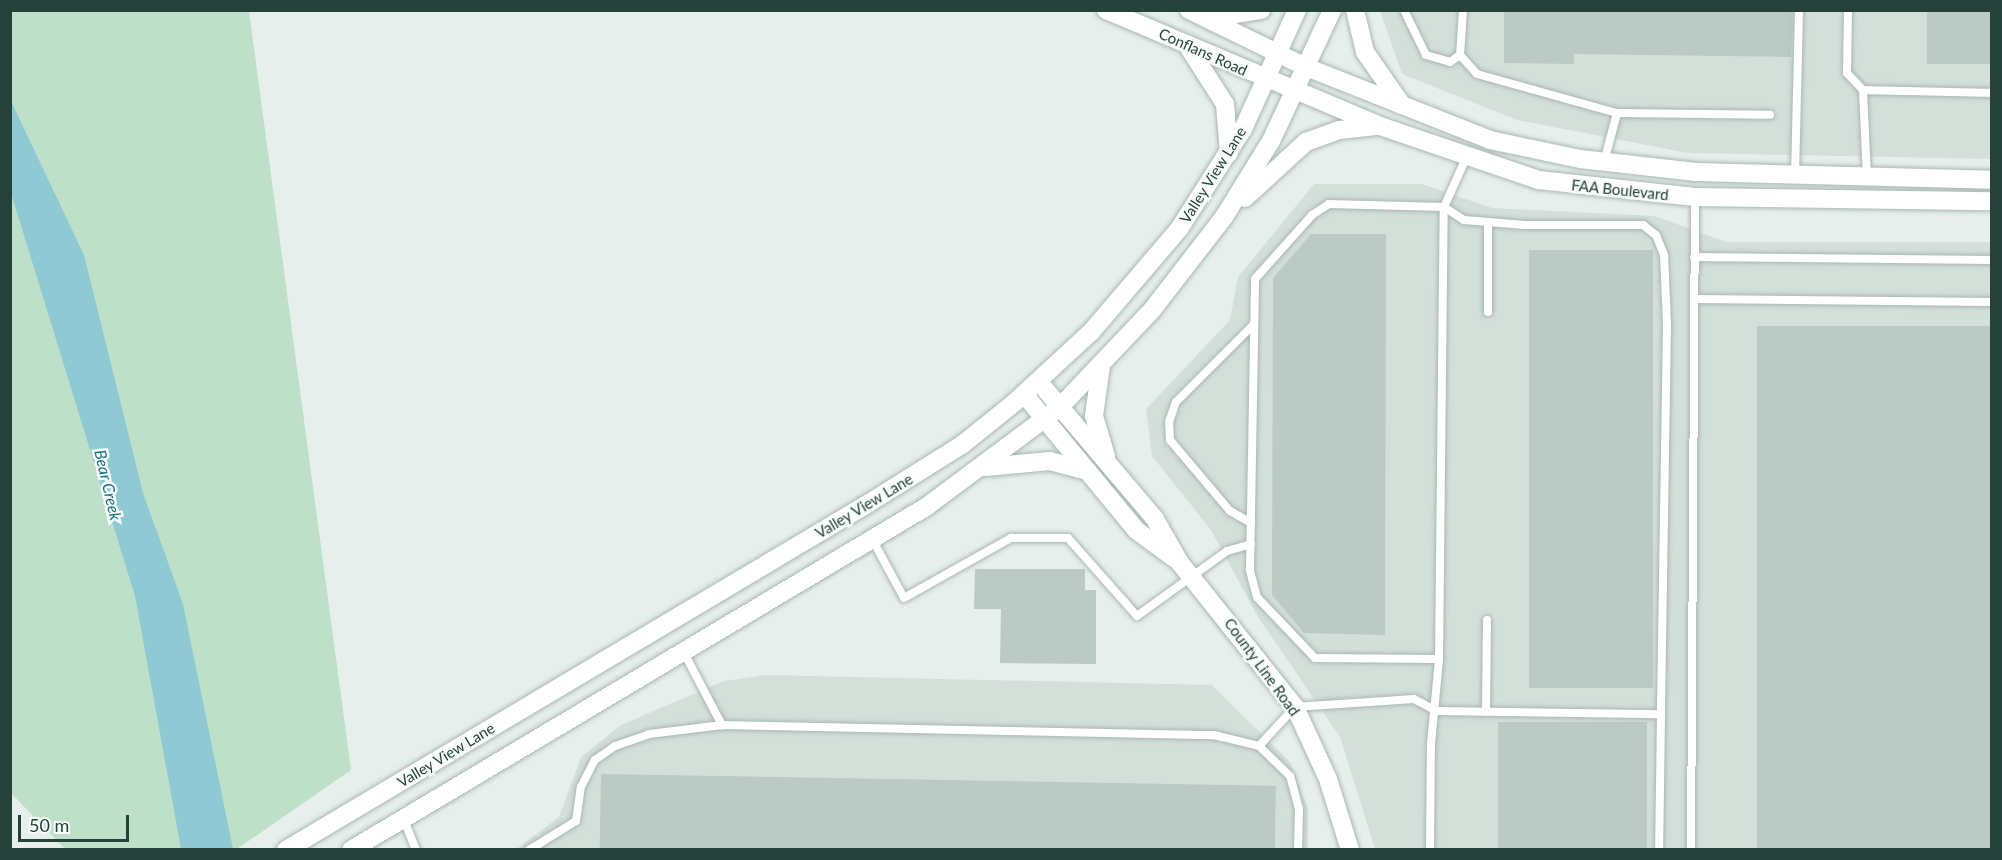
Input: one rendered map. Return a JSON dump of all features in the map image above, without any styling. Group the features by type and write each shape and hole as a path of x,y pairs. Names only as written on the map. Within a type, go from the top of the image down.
{"main road":[{"name":"Conflans Road","path":"1106,10 1267,79"},
{"name":"Conflans Road","path":"1189,10 1279,53"},
{"path":"1206,18 1243,17 1262,10"},
{"name":"Valley View Lane","path":"289,848 665,626 921,471 1024,394 1152,265 1229,153 1267,79 1298,10"},
{"name":"Valley View Lane","path":"351,849 404,820 871,538 981,468 1053,412 1101,366 1224,218 1295,90 1332,10"},
{"path":"1355,10 1365,52 1402,105"},
{"path":"1186,44 1225,104 1229,153"},
{"name":"FAA Boulevard","path":"1279,53 1306,67 1490,140 1604,162 1795,175 1992,180"},
{"name":"FAA Boulevard","path":"1267,79 1380,126 1466,158 1539,180 1695,196 1992,201"},
{"path":"1224,218 1306,142 1339,130 1380,126"},
{"path":"1867,177 1867,199"},
{"path":"1101,366 1094,416 1108,464"},
{"name":"County Line Road","path":"1038,381 1053,412 1088,471 1136,530 1186,570"},
{"name":"County Line Road","path":"1024,394 1053,412 1108,464 1155,519 1186,570 1295,707 1350,849"},
{"path":"981,468 1050,461 1088,471"},
{"path":"665,626 683,651"}],"lane":[{"path":"1404,10 1426,55 1450,62 1460,55"},
{"path":"1463,10 1460,55 1477,74 1617,113 1770,115"},
{"path":"1795,175 1799,10"},
{"path":"1848,10 1847,73 1863,90 1867,177"},
{"path":"1863,90 1992,93"},
{"path":"1604,162 1617,113"},
{"path":"1430,849 1431,744 1437,711 1439,659 1444,207 1466,158"},
{"path":"1691,849 1695,196"},
{"path":"1439,659 1315,658 1257,597 1251,544 1255,279 1312,215 1329,204 1444,207 1464,220 1488,222 1643,225 1656,235 1664,255 1659,849"},
{"path":"1488,222 1488,312"},
{"path":"1694,257 1992,260"},
{"path":"1694,299 1992,302"},
{"path":"1251,523 1230,511 1170,440 1169,422 1176,402 1254,324"},
{"path":"871,538 904,598 975,554 1011,538 1034,536 1075,542 1137,616 1186,570 1227,551 1251,544"},
{"path":"1486,712 1487,620"},
{"path":"683,651 722,725"},
{"path":"1258,746 1295,707 1414,699 1437,711 1661,714"},
{"path":"529,849 576,821 585,778 595,760 615,746 649,734 722,725 1214,735 1258,746 1290,776 1299,809 1298,849"},
{"path":"404,820 416,849"}],"shaded area":[{"path":"1380,11 1991,11 1991,159 1688,153 1517,120 1402,74"},
{"path":"1314,184 1422,184 1492,208 1655,216 1726,242 1991,242 1991,849 1375,849 1340,737 1258,617 1211,530 1152,456 1146,409 1230,320 1238,277"},
{"path":"766,675 1212,685 1290,762 1308,809 1308,849 515,850 559,817 581,757 621,725 724,681"}],"green space":[{"path":"10,11 249,11 351,770 237,849 65,849 11,793"}],"water":[{"name":"Bear Creek","path":"10,99 84,255 143,493 183,604 233,849 181,849 135,596 11,193"}],"building":[{"path":"1504,10 1793,10 1791,57 1574,54 1574,64 1504,63"},
{"path":"1927,10 1992,10 1992,64 1927,64"},
{"path":"1311,234 1386,234 1385,635 1304,633 1272,595 1273,278"},
{"path":"1529,250 1653,250 1653,688 1529,688"},
{"path":"1757,326 1992,326 1992,849 1757,849"},
{"path":"975,569 1085,569 1085,590 1096,590 1096,664 1000,663 1001,609 974,609"},
{"path":"1498,722 1647,722 1647,849 1498,849"},
{"path":"601,774 1276,786 1275,850 600,849"}]}
